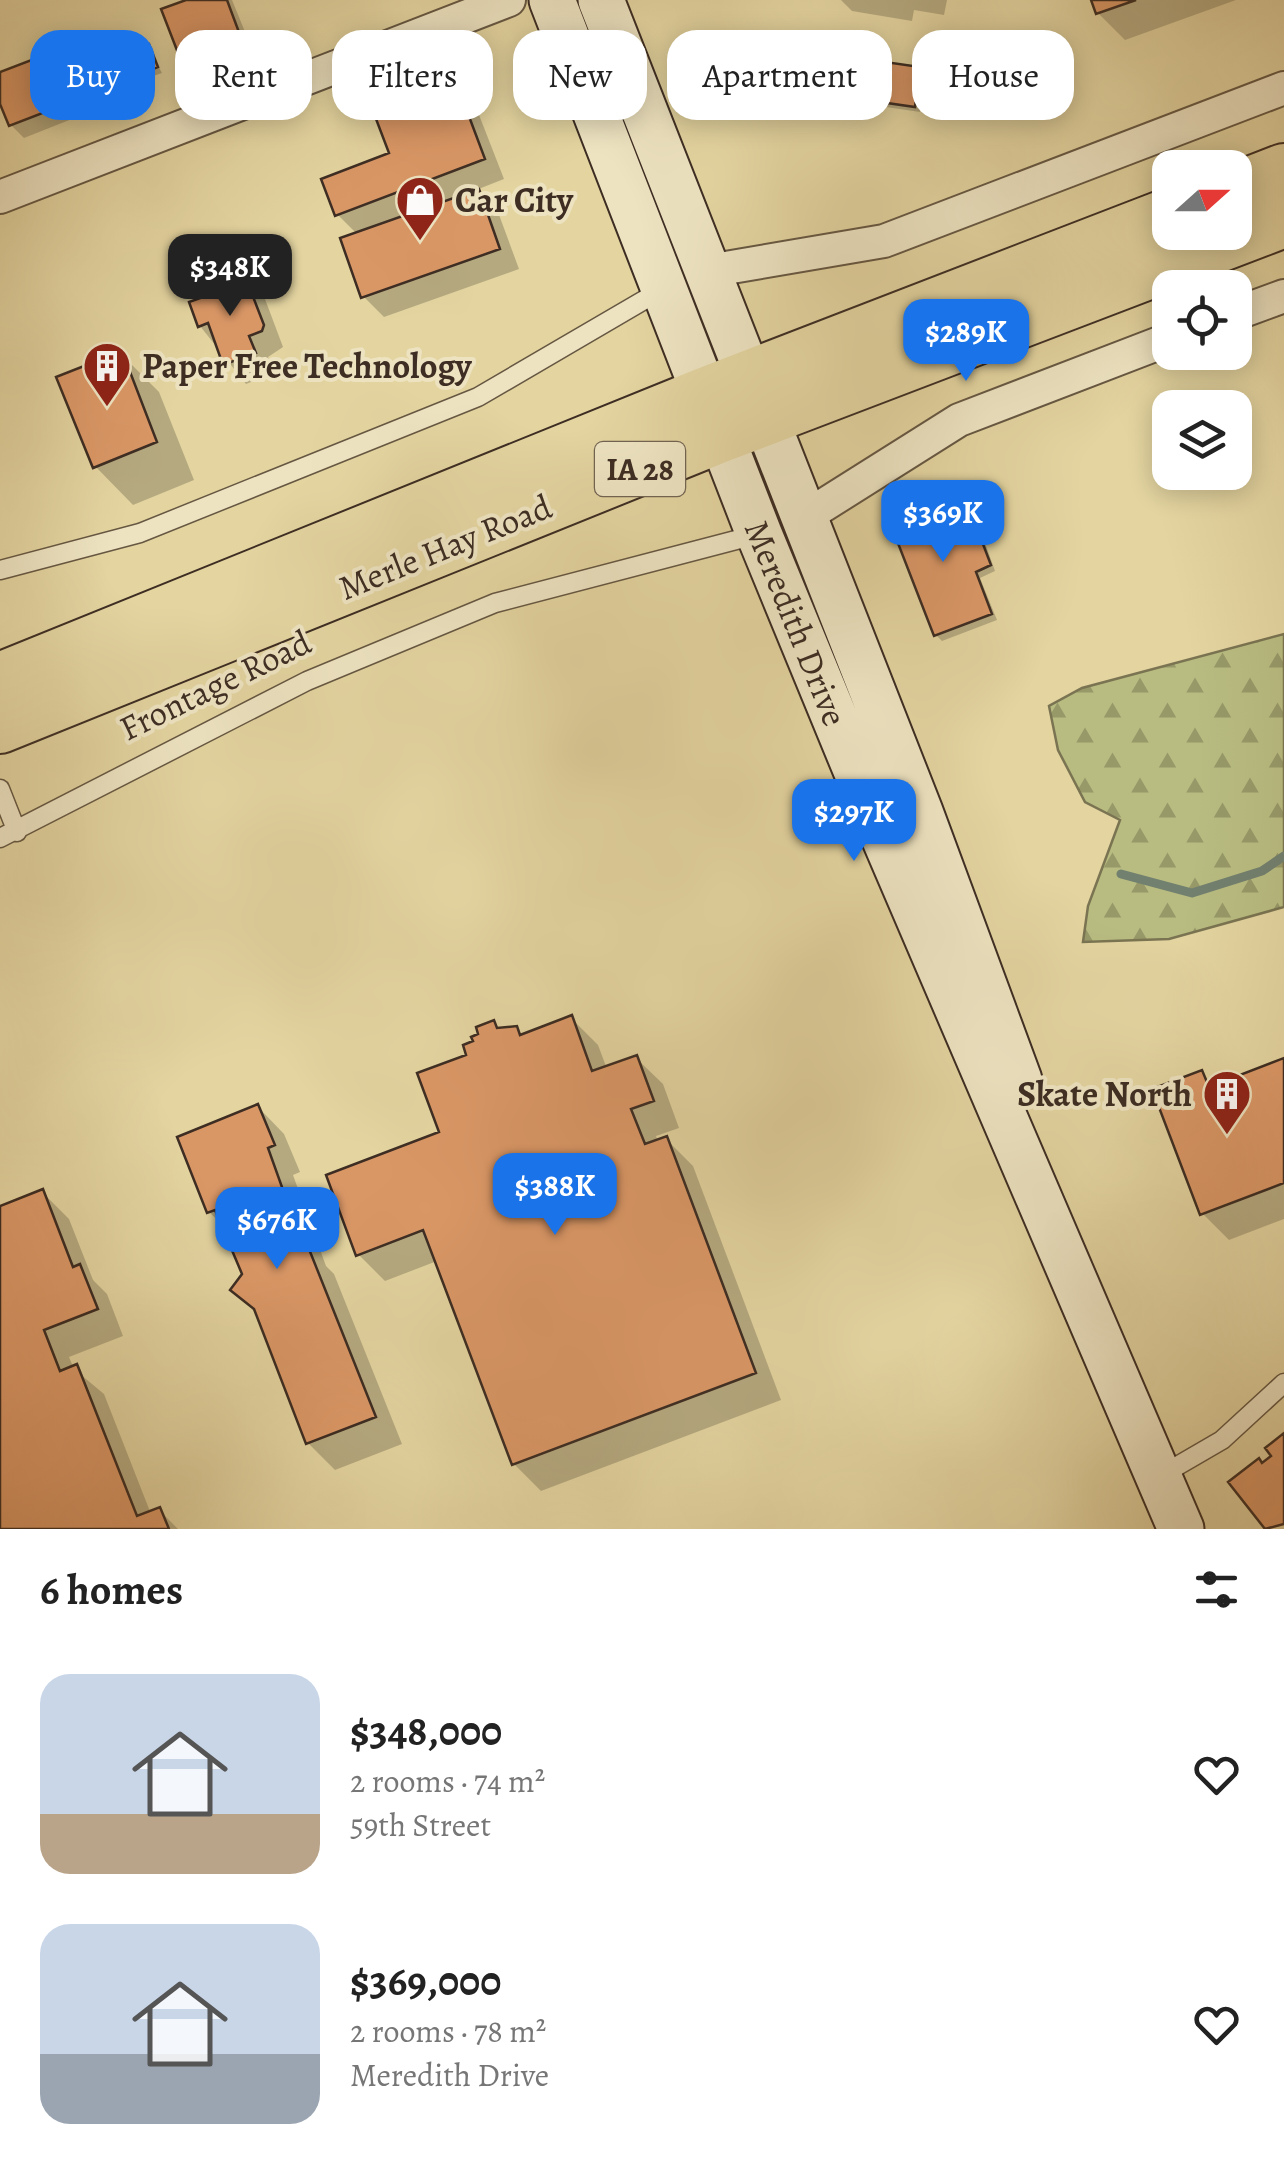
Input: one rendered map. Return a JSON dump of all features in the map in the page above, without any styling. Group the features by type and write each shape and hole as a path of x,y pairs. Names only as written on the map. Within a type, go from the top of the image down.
{"main road":[{"name":"Meredith Drive","path":"552,0 663,288 805,517 993,1008 1130,1404"},
{"name":"Meredith Drive","path":"601,0 708,271 759,534 880,828 1181,1529"},
{"path":"1252,182 1284,170"},
{"name":"Merle Hay Road","path":"0,680 735,406 1284,221"},
{"name":"Merle Hay Road","path":"0,728 1152,222"}],"street":[{"path":"0,197 509,0"},
{"path":"708,271 884,241 1284,88"},
{"path":"1252,308 1284,296"},
{"path":"805,517 959,420 1152,346"}],"lane":[{"path":"0,570 140,533 478,397 663,288"},
{"name":"Frontage Road","path":"8,835 308,681 495,603 759,534"},
{"path":"0,788 8,835"},
{"path":"1160,1476 1222,1440 1284,1383"}],"green space":[{"path":"1284,634 1284,907 1169,939 1083,942 1088,906 1120,820 1085,802 1058,750 1049,706 1082,688"}],"building":[{"path":"186,0 227,0 238,30 175,30 175,45 161,9"},
{"path":"1091,0 1136,0 1096,14"},
{"path":"30,61 30,118 9,126 0,104 0,72"},
{"path":"892,63 912,66 912,107 892,104"},
{"path":"376,120 470,120 485,159 335,216 321,179 389,153"},
{"name":"Car City","path":"479,189 500,249 361,298 340,238"},
{"path":"245,276 264,325 262,331 249,336 256,353 223,365 208,323 198,327 189,302 228,288 225,282"},
{"name":"Paper Free Technology","path":"122,351 157,442 93,468 56,377"},
{"path":"948,497 964,537 978,531 991,565 976,572 992,614 934,636 889,520"},
{"path":"572,1015 592,1071 637,1055 654,1101 631,1109 645,1144 667,1136 756,1373 512,1465 423,1230 356,1256 326,1175 439,1132 417,1073 466,1055 463,1045 473,1041 471,1037 478,1034 476,1027 494,1020 497,1028 517,1026 520,1035"},
{"name":"Skate North","path":"1284,1058 1284,1183 1200,1215 1152,1089 1202,1070 1209,1087"},
{"path":"258,1104 275,1145 268,1148 303,1246 307,1244 376,1417 306,1444 254,1309 230,1290 242,1274 215,1210 207,1213 177,1137"},
{"path":"43,1189 73,1267 80,1264 98,1309 44,1330 60,1371 77,1364 137,1516 160,1507 169,1529 0,1529 0,1206"},
{"path":"1284,1433 1284,1524 1265,1529 1228,1482 1259,1458 1262,1463 1271,1456 1265,1448"}],"waterway":[{"path":"1121,874 1192,893 1262,871 1284,856"}],"place":[{"name":"Car City","path":"420,242"},
{"name":"Paper Free Technology","path":"107,408"},
{"name":"Skate North","path":"1227,1136"}]}
